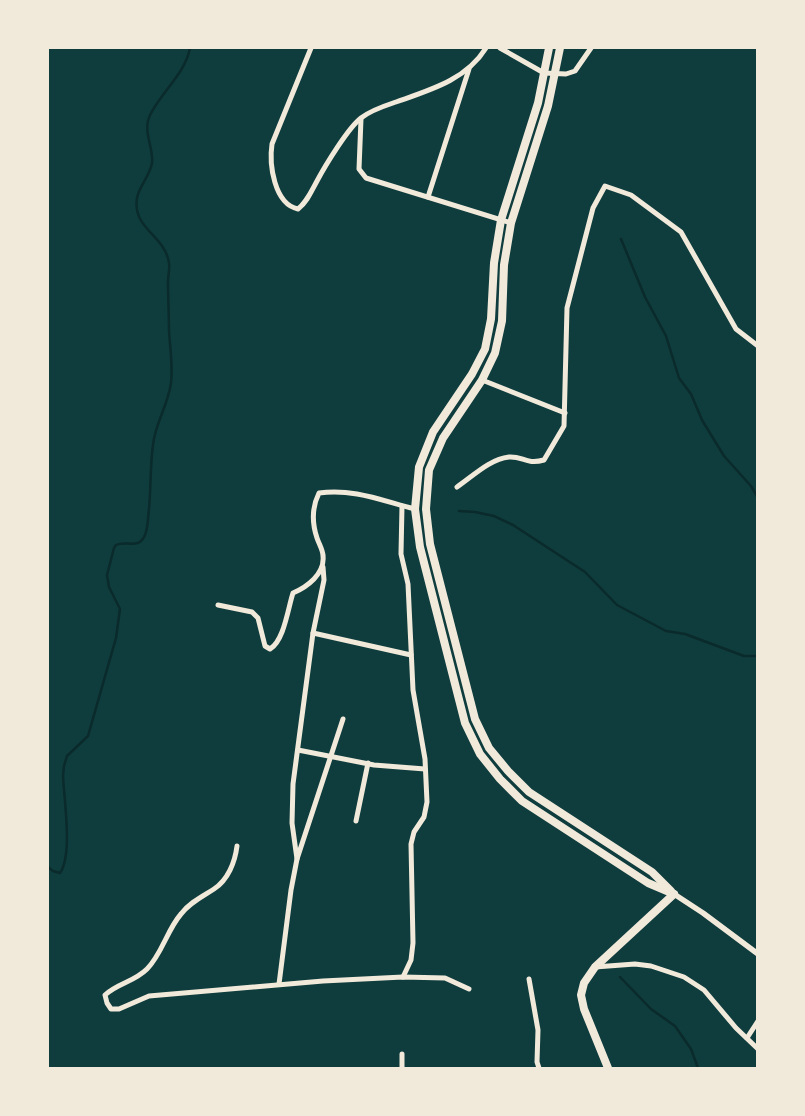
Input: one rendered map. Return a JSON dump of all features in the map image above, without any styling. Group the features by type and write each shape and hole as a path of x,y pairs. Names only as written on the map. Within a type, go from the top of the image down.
{"main road":[{"path":"549,48 538,103 501,220 494,263 491,319 485,349 472,374 433,432 419,467 415,509 420,547 465,723 480,754 500,779 522,801 648,884 674,894"},
{"path":"560,48 548,106 512,223 504,265 502,321 495,353 482,380 442,438 429,470 426,509 430,544 475,719 489,748 529,792 652,872 674,894"},
{"path":"608,1068 590,1026 581,995 584,982 595,967 674,894"}],"street":[{"path":"311,48 270,153 280,196 291,208 298,209 305,203 353,126 362,118 376,109 445,85 470,68 486,48"},
{"path":"500,48 544,73 555,74 566,74 575,71 591,48"},
{"path":"428,197 470,68"},
{"path":"362,118 359,169 366,178 512,223"},
{"path":"457,487 494,461 510,457 533,463 544,460 564,426 567,308 593,208 605,186 631,195 681,232 736,329 758,346"},
{"path":"482,380 565,414"},
{"path":"297,859 292,823 293,784 314,633 324,580 323,555 315,532 313,515 316,500 319,493 336,490 364,495 415,509"},
{"path":"402,506 401,554 408,584 413,690 425,769 427,802 424,817 414,832 411,844 413,943 411,960 403,977"},
{"path":"218,605 252,612 258,618 265,646 270,649 274,646 283,629 293,594 306,587 322,566"},
{"path":"314,633 411,655"},
{"path":"279,984 291,890 297,859 344,719"},
{"path":"298,750 368,764 425,769"},
{"path":"356,821 368,764"},
{"path":"237,846 236,858 226,877 216,888 202,896 181,913 158,954 147,969 130,981 113,988 105,995 111,1009 119,1009 149,996 279,984 403,977 445,978 469,989"},
{"path":"674,894 758,954"},
{"path":"595,967 635,964 651,966 684,977 704,990 758,1049"},
{"path":"530,979 538,1030 536,1062 539,1068"},
{"path":"747,1038 758,1021"},
{"path":"402,1054 402,1068"}],"waterway":[{"path":"48,867 60,873 64,864 67,840 64,766 67,756 88,736 116,638 120,609 109,587 107,575 114,548 120,544 139,542 142,540 147,529 154,437 171,383 172,364 169,331 169,265 162,245 139,217 137,198 152,163 147,127 150,115 183,66 190,48"},
{"path":"621,239 645,297 666,336 679,378 691,394 702,420 724,456 751,486 758,498"},
{"path":"459,511 494,516 513,525 585,572 617,605 666,631 685,634 744,656 758,656"},
{"path":"620,977 651,1009 675,1026 691,1049 698,1068"}]}
